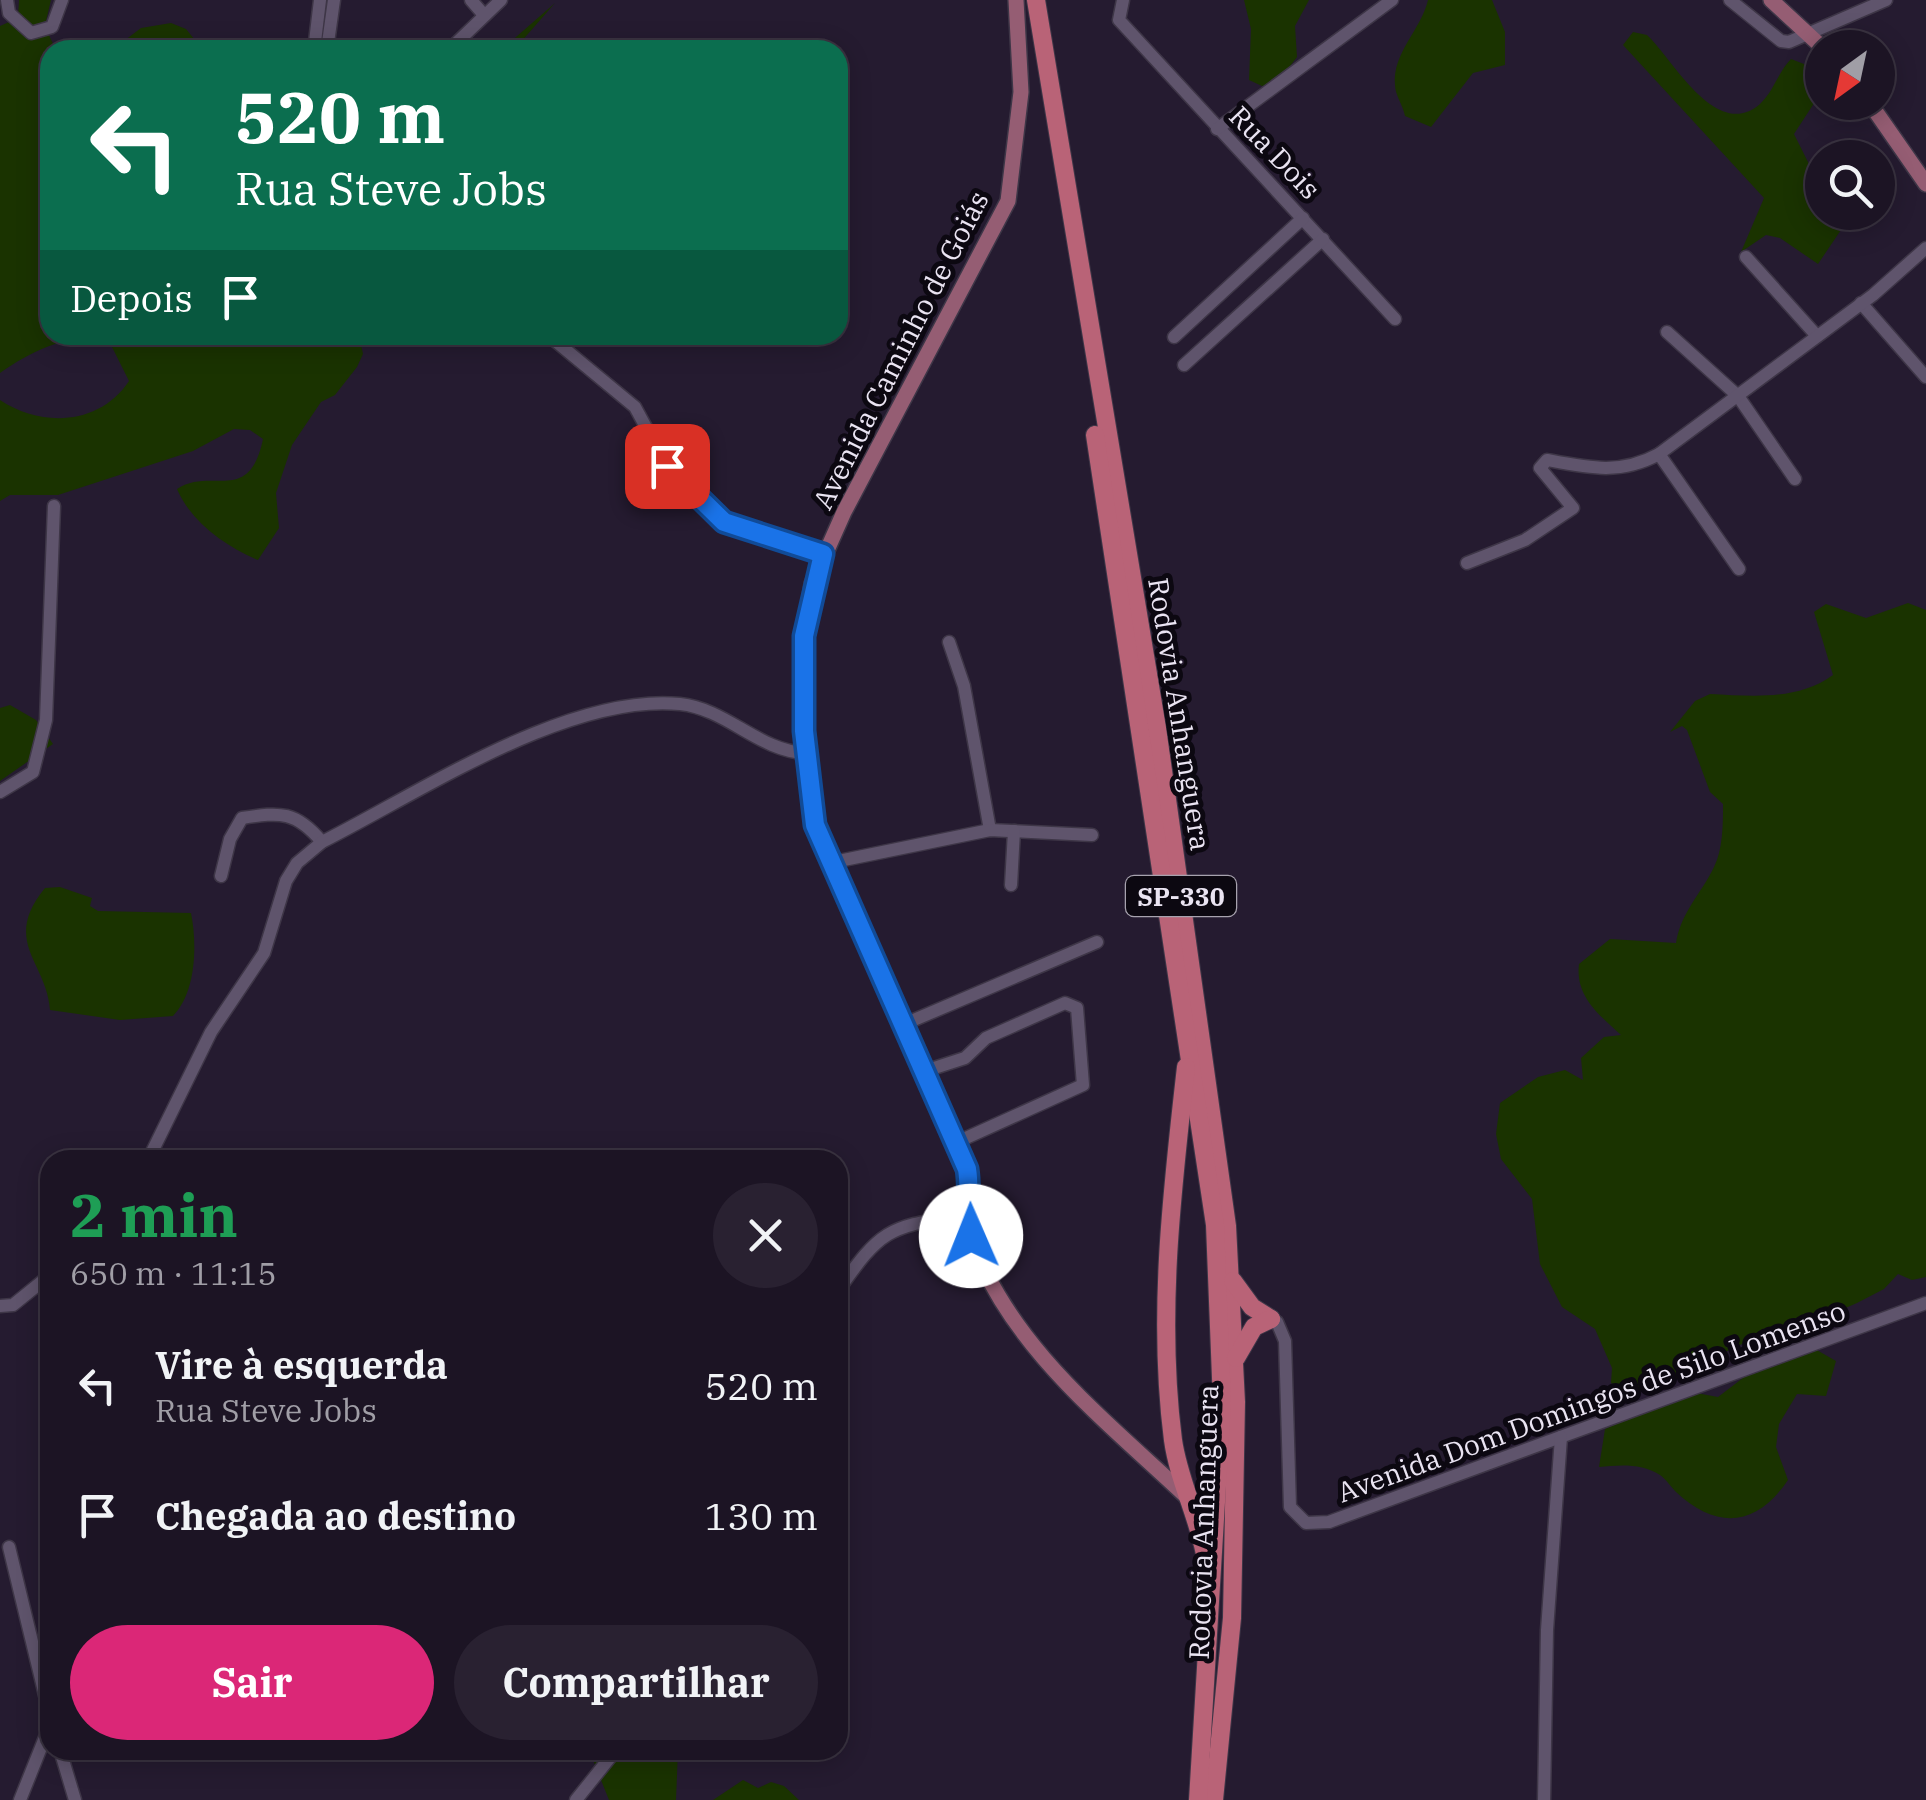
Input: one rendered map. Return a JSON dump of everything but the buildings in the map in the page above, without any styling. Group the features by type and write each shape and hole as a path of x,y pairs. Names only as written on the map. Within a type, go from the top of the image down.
{"highway":[{"name":"Rodovia Anhanguera","path":"1025,0 1140,711 1216,1265 1222,1403 1213,1608 1198,1800"},
{"name":"Rodovia Anhanguera","path":"1036,0 1157,728 1232,1280 1232,1618 1214,1800"},
{"path":"1188,1042 1166,1279 1173,1439 1205,1550 1213,1608"},
{"path":"1232,1280 1252,1307 1270,1319 1254,1327 1235,1359"}],"main road":[{"name":"Avenida Caminho de Goiás","path":"1016,0 1021,92 1008,201 823,554 804,636 806,753 815,825 957,1142 970,1192 965,1214 1001,1306 1045,1357 1190,1500"},
{"path":"1771,0 1805,30"},
{"path":"1882,120 1926,184"}],"street":[{"path":"7,0 8,13 31,33 52,28 62,0"},
{"path":"315,40 320,0"},
{"path":"328,40 334,0"},
{"path":"471,0 484,16"},
{"path":"459,40 501,0"},
{"name":"Rua Dois","path":"1123,0 1119,20 1395,319"},
{"path":"1217,129 1392,0"},
{"path":"1730,0 1782,41 1805,35"},
{"path":"1819,30 1886,0"},
{"path":"1174,337 1303,218"},
{"path":"1184,365 1323,239"},
{"path":"1468,563 1525,540 1573,508 1540,468 1547,460 1608,471 1637,466 1659,454 1861,303 1926,248"},
{"path":"1746,257 1817,336"},
{"path":"1861,303 1926,377"},
{"path":"1667,332 1701,367 1738,396 1795,478"},
{"path":"560,345 635,408 667,466 724,522 823,554"},
{"path":"1659,454 1739,569"},
{"path":"0,792 34,772 46,720 54,506"},
{"path":"949,642 964,686 990,830"},
{"path":"153,1150 211,1032 264,953 286,881 297,862 322,842 515,743 592,712 678,704 708,709 782,752 806,753"},
{"path":"221,876 230,839 242,818 272,814 298,818 322,842"},
{"path":"830,862 990,830 1092,835"},
{"path":"1011,885 1014,832"},
{"path":"902,1024 1097,942"},
{"path":"925,1071 965,1058 986,1038 1065,1003 1077,1008 1084,1085 957,1142"},
{"path":"848,1277 870,1245 887,1232 965,1214"},
{"path":"0,1306 13,1304 40,1284"},
{"name":"Avenida Dom Domingos de Silo Lomenso","path":"1270,1319 1277,1322 1285,1341 1290,1507 1306,1524 1329,1522 1423,1490 1926,1303"},
{"path":"1544,1800 1547,1630 1561,1437"},
{"path":"9,1547 40,1675"},
{"path":"20,1800 40,1751"},
{"path":"63,1760 75,1800"},
{"path":"576,1800 608,1760"}],"green space":[{"path":"19,0 51,0 46,21 37,24 51,40 40,40 40,345 54,345 0,373 0,26 18,18"},
{"path":"1244,0 1309,0 1295,26 1297,57 1277,83 1262,86 1249,80 1251,29"},
{"path":"1428,0 1492,0 1505,32 1505,65 1473,73 1431,127 1405,116 1395,85 1398,62"},
{"path":"555,3 523,40 512,40"},
{"path":"171,23 186,29 195,40 125,40 141,28"},
{"path":"1633,32 1647,35 1697,93 1727,113 1744,113 1760,104 1791,59 1805,64 1805,117 1794,134 1805,156 1805,230 1841,230 1818,264 1780,238 1766,235 1741,252 1764,198 1623,45"},
{"path":"111,345 361,345 363,354 335,395 321,402 292,445 276,493 279,528 258,560 210,532 177,489 190,483 239,478 248,472 263,439 250,430 234,429 193,451 58,495 10,495 0,501 0,400 34,415 69,418 103,406 129,381"},
{"path":"1908,603 1926,610 1926,1277 1912,1280 1898,1274 1884,1289 1857,1303 1799,1328 1761,1335 1683,1372 1674,1381 1632,1393 1611,1383 1612,1368 1595,1329 1562,1307 1540,1264 1532,1199 1501,1159 1496,1134 1500,1103 1538,1077 1565,1070 1583,1080 1581,1058 1604,1037 1621,1035 1585,995 1579,964 1610,939 1676,943 1687,912 1714,867 1721,844 1723,804 1710,792 1687,730 1682,726 1670,732 1695,701 1710,694 1789,693 1819,683 1833,675 1814,612 1826,604 1866,618"},
{"path":"10,705 36,720 53,744 0,781 0,708"},
{"path":"60,887 92,898 90,906 98,911 191,913 191,981 173,1016 120,1020 50,1010 26,938 27,923 45,888"},
{"path":"1815,1349 1836,1361 1826,1396 1797,1394 1779,1424 1776,1447 1788,1480 1763,1507 1736,1518 1722,1517 1692,1505 1660,1475 1646,1468 1599,1467 1605,1429 1691,1392 1718,1397 1756,1368"},
{"path":"593,1760 678,1760 676,1800 609,1800"},
{"path":"743,1780 758,1788 771,1782 784,1786 799,1800 713,1800"}],"route":[{"path":"667,466 724,522 823,554 812,584 804,636 804,731 815,825 957,1142 967,1169 970,1192 965,1214 971,1236"}]}
